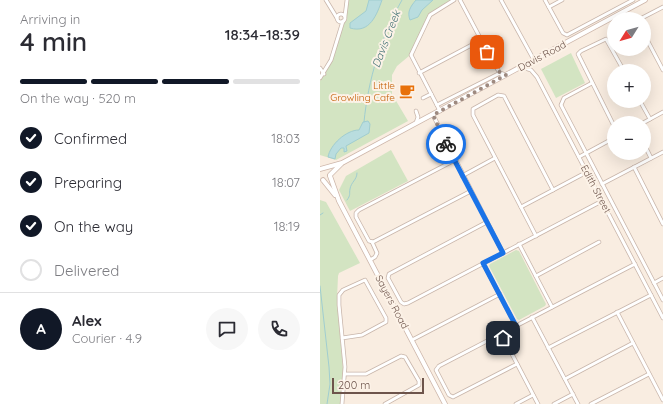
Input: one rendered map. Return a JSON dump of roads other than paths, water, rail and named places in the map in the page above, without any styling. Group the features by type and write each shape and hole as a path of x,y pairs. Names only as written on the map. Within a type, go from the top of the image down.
{"street":[{"path":"326,0 337,19 340,28"},
{"path":"320,78 324,74 331,60 344,19 347,0"},
{"path":"441,111 411,55 427,19 434,11 454,0"},
{"path":"460,0 500,73"},
{"path":"501,0 534,60"},
{"path":"545,0 563,33 566,35 633,0"},
{"path":"549,7 562,0"},
{"name":"Davis Road","path":"636,6 645,0"},
{"name":"Davis Road","path":"342,163 636,6 650,0"},
{"path":"651,13 663,7"},
{"path":"331,8 344,19"},
{"path":"337,19 339,14 345,8"},
{"path":"337,19 344,19"},
{"path":"609,116 578,54 604,39 609,42 620,64"},
{"path":"420,73 481,40"},
{"path":"651,47 663,70"},
{"path":"494,64 495,74"},
{"name":"Edith Street","path":"522,67 529,69 536,75 663,318"},
{"path":"320,68 324,74"},
{"path":"437,105 495,74 500,73 506,75"},
{"name":"Edith Street","path":"592,83 564,98 561,105 663,300"},
{"path":"423,98 431,94"},
{"path":"536,236 472,112 474,108 502,95 553,190"},
{"path":"416,111 418,117 416,123"},
{"path":"651,119 663,112"},
{"path":"433,115 462,176 503,253"},
{"path":"579,157 607,142"},
{"path":"651,158 663,152"},
{"path":"462,176 495,158"},
{"path":"370,260 377,255 372,242 368,240 356,217 356,213 455,160"},
{"path":"602,184 647,160"},
{"path":"320,164 323,169 342,163"},
{"path":"321,180 328,179 342,163"},
{"path":"634,167 663,224"},
{"name":"Sayers Road","path":"323,169 330,176 339,200 445,404"},
{"path":"521,207 587,172"},
{"name":"Sayers Road","path":"321,180 339,200"},
{"path":"372,242 471,191"},
{"path":"487,222 389,274 388,278 401,302 404,304 408,303 602,201"},
{"path":"536,276 599,242"},
{"path":"519,244 552,307"},
{"path":"483,263 516,326"},
{"path":"517,364 453,397 449,395 437,371 437,368 501,333 635,264"},
{"path":"654,283 663,278"},
{"path":"342,338 362,335 386,322 386,318 365,280 343,290 339,294 342,338 345,374 342,404"},
{"path":"412,340 500,294"},
{"path":"548,348 651,294"},
{"path":"617,312 663,400"},
{"path":"532,317 578,404"},
{"path":"501,333 538,404"},
{"path":"565,379 633,343"},
{"path":"345,374 366,374 405,356 419,382 419,385 385,404"},
{"path":"591,404 649,374"},
{"path":"554,404 573,394"},
{"path":"516,404 533,395"}],"water":[{"path":"369,0 382,0 372,22 363,28 350,28 350,23 366,11"},
{"path":"416,0 433,0 422,10 418,17 410,20 410,10"},
{"path":"368,121 370,124 369,133 346,146 347,151 344,152 344,148 341,148 336,154 335,159 328,157 329,152 339,139 344,135 359,130 363,122"}],"waterway":[{"name":"Davis Creek","path":"364,122 372,75 382,44 402,0"},
{"name":"Davis Creek","path":"347,200 357,173"},
{"name":"Davis Creek","path":"320,286 329,367 330,384 327,404"}],"place":[{"name":"Little Growling Cafe","path":"407,91"}]}
